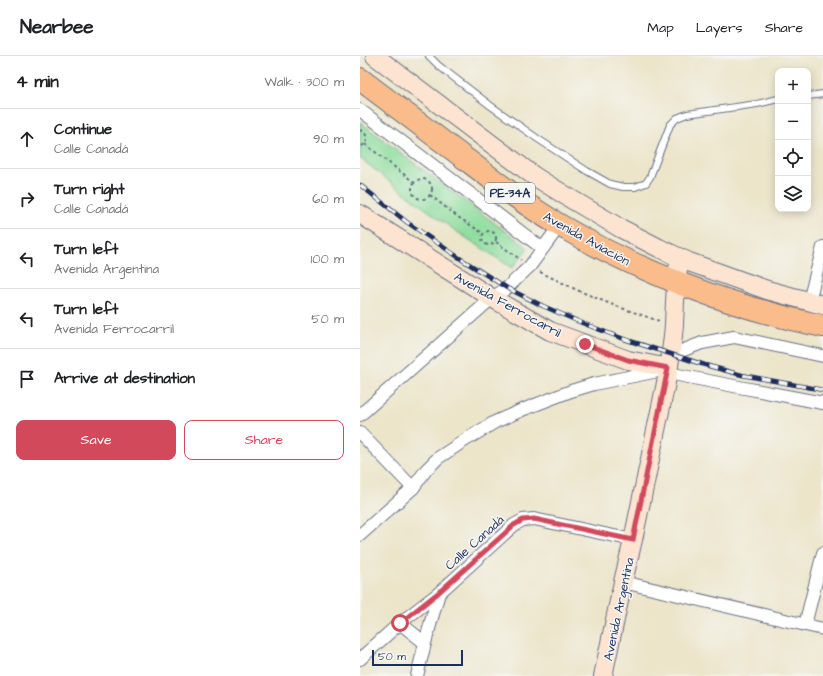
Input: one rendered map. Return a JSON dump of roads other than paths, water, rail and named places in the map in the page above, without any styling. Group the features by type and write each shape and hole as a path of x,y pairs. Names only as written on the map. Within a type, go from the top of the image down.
{"highway":[{"name":"Avenida Aviación","path":"360,79 505,189 560,225 597,246 676,281 747,307 823,326"}],"street":[{"path":"375,56 534,176 620,228 689,262 760,288 816,303 823,247"},
{"path":"360,110 542,248"},
{"name":"Avenida Ferrocarril","path":"360,214 492,298 550,331 628,360 669,366"},
{"path":"360,415 492,298 507,288 530,266 560,225"},
{"name":"Avenida Argentina","path":"603,676 669,366 674,324 676,281 680,258"},
{"path":"360,534 413,488 426,470 438,458 495,422 522,410 594,384 669,366 702,343 734,336 823,356"},
{"path":"669,366 739,388 823,403"},
{"path":"360,433 413,488"},
{"path":"398,472 411,474 426,470"},
{"name":"Calle Canadá","path":"360,659 400,623 438,593 514,525 523,520 534,519 633,540"},
{"path":"805,625 823,553"},
{"path":"623,582 823,629"},
{"path":"417,676 438,593"},
{"path":"400,623 425,643"}],"lane":[{"path":"429,56 439,66 491,106 538,139 610,184 623,187 635,187 646,183 650,177 670,125 677,118 686,114 757,104 775,100"},
{"path":"811,96 823,94"}],"railway":[{"path":"360,185 408,223 461,259 507,288 543,306 624,339 705,365 742,375 823,390"}]}
